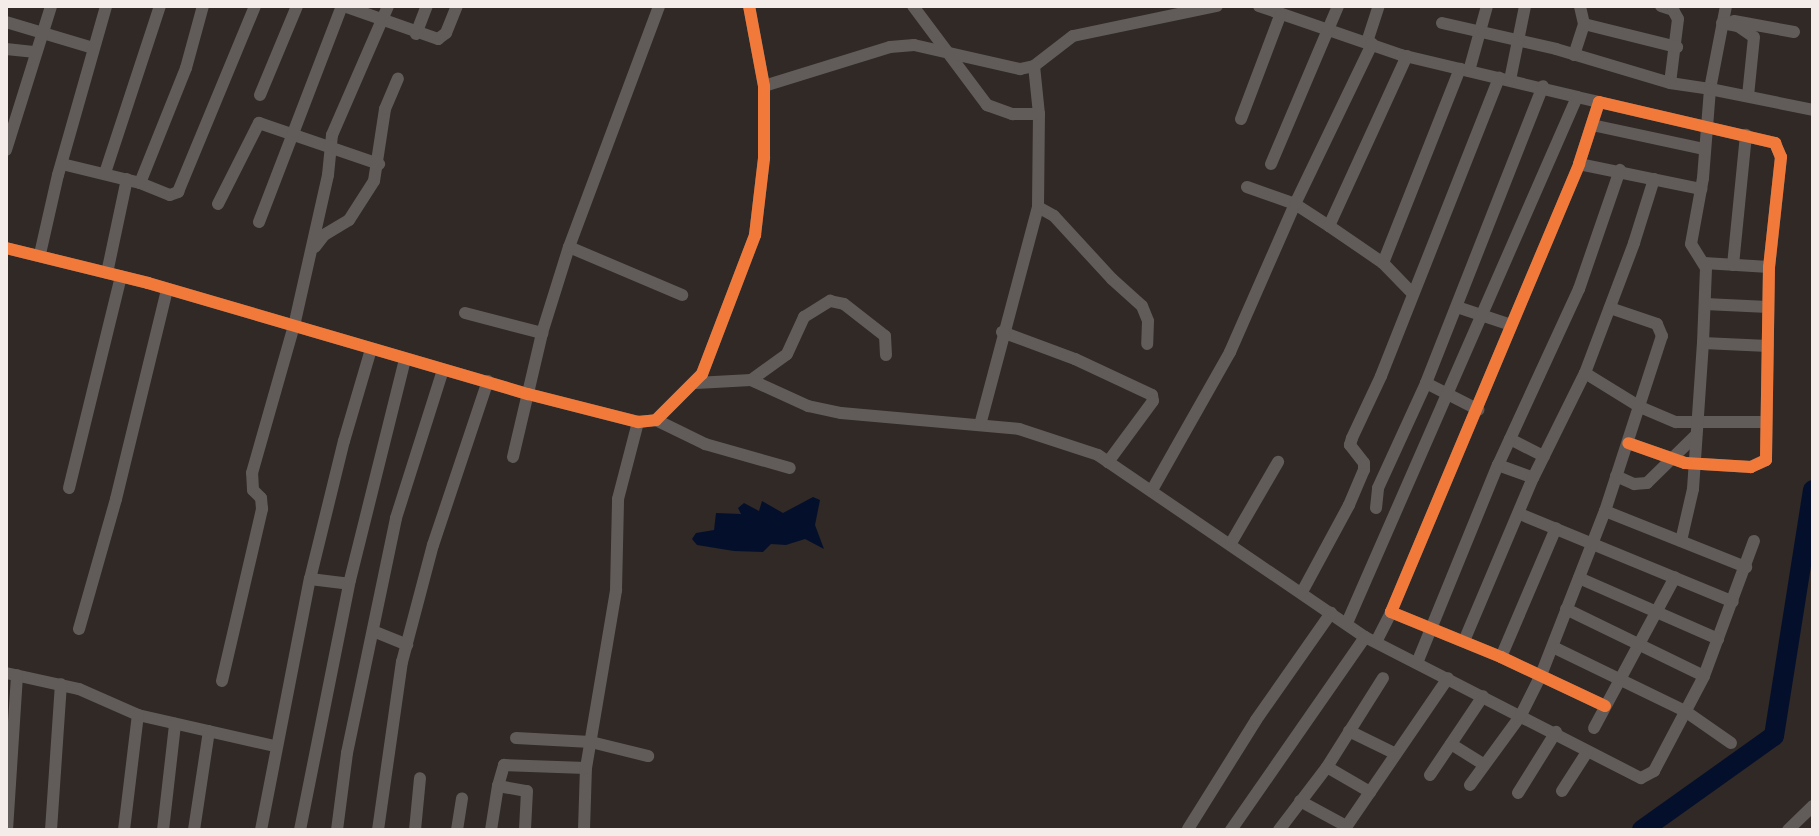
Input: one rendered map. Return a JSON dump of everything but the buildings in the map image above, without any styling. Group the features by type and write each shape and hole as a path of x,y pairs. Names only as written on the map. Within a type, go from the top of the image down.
{"street":[{"path":"6,150 51,6"},
{"path":"40,254 106,6"},
{"path":"105,173 160,6"},
{"path":"107,273 133,181 186,68 203,6"},
{"path":"62,164 133,181 170,195 180,190 255,6"},
{"path":"260,95 297,6"},
{"path":"259,222 343,6 416,34 442,37 457,6"},
{"path":"222,681 262,509 261,498 253,490 252,473 294,326 336,123 388,6"},
{"path":"416,34 427,6"},
{"path":"513,457 542,333 569,247 659,6"},
{"path":"656,420 696,383 755,235 764,158 764,86 749,6"},
{"path":"913,6 987,105 999,112 1039,114"},
{"path":"764,86 890,47 914,45 948,50 1010,68 1034,66 1073,36 1217,6"},
{"path":"1259,6 1280,16 1407,56 1775,143 1781,157 1769,267 1765,422 1768,451 1761,465 1693,464 1671,460 1628,443"},
{"path":"1271,164 1338,6"},
{"path":"1152,490 1230,352 1369,43 1379,6"},
{"path":"1383,263 1480,33 1487,6"},
{"path":"1302,592 1349,505 1364,470 1364,463 1350,445 1352,438 1505,79 1525,6"},
{"path":"1574,55 1584,24 1580,6"},
{"path":"1669,7 1678,19 1677,47 1670,83"},
{"path":"1241,119 1280,16"},
{"path":"1724,16 1794,32"},
{"path":"1724,16 1710,89 1701,189 1691,244 1694,253 1704,263 1769,267"},
{"path":"1724,16 1754,37 1748,96"},
{"path":"6,22 93,48"},
{"path":"1442,23 1574,55 1670,83 1813,110"},
{"path":"1584,24 1677,47"},
{"path":"6,49 36,52"},
{"path":"1329,226 1407,56"},
{"path":"980,425 1002,332 1038,207 1039,114 1034,66"},
{"path":"311,252 324,235 349,220 366,196 379,164 385,109 398,79"},
{"path":"1376,508 1378,488 1426,383 1543,86"},
{"path":"1347,623 1577,97"},
{"path":"1231,830 1391,612 1479,410 1579,164 1599,102"},
{"path":"218,204 255,125 264,124 379,164"},
{"path":"1592,125 1704,149"},
{"path":"1733,265 1746,135"},
{"path":"1579,164 1701,189"},
{"path":"1417,663 1498,465 1579,289 1620,170"},
{"path":"1464,641 1533,478 1585,373 1654,179"},
{"path":"1247,187 1295,204 1383,263 1413,294"},
{"path":"1038,207 1054,216 1112,279 1142,306 1148,321 1147,344"},
{"path":"569,247 682,295"},
{"path":"6,248 121,276 528,394 638,422 656,420 705,444 790,468"},
{"path":"1681,541 1693,489 1705,304 1704,263"},
{"path":"69,488 121,276"},
{"path":"79,629 116,499 167,289"},
{"path":"751,380 787,354 804,317 830,301 844,304 885,336 886,355"},
{"path":"1705,304 1768,307"},
{"path":"1457,307 1511,325"},
{"path":"1470,785 1521,715 1553,647 1605,511 1662,336 1661,329 1610,308"},
{"path":"465,313 542,333"},
{"path":"1002,332 1075,359 1152,395 1153,401 1108,462"},
{"path":"1703,343 1768,346"},
{"path":"261,830 310,579 344,441 371,349"},
{"path":"300,830 349,584 405,359"},
{"path":"337,830 347,753 396,518 443,370"},
{"path":"1585,373 1640,407 1676,422 1765,422"},
{"path":"696,383 751,380 808,406 841,413 1036,433 1108,462 1371,640 1556,732 1626,773 1646,777 1654,771 1704,676 1754,541"},
{"path":"378,830 407,645 433,545 488,381"},
{"path":"1426,383 1479,410"},
{"path":"584,830 586,768 616,590 618,499 638,422"},
{"path":"1616,476 1641,485 1696,435"},
{"path":"1510,439 1544,456"},
{"path":"1231,543 1278,462"},
{"path":"1498,465 1533,478"},
{"path":"1349,505 1363,510 1376,508 1395,512"},
{"path":"1605,511 1746,567"},
{"path":"1520,514 1733,602"},
{"path":"1501,657 1556,528"},
{"path":"1594,728 1658,614 1675,577"},
{"path":"1579,578 1718,639"},
{"path":"310,579 349,584"},
{"path":"1566,609 1704,676"},
{"path":"1391,612 1501,657 1605,706"},
{"path":"1188,829 1256,720 1331,613"},
{"path":"373,631 407,645"},
{"path":"1553,647 1685,711 1731,743"},
{"path":"7,830 12,674 61,684 138,715 275,746"},
{"path":"1279,830 1327,767 1383,678"},
{"path":"1300,801 1345,828 1448,678"},
{"path":"51,830 61,684"},
{"path":"1430,775 1483,696"},
{"path":"124,830 138,715"},
{"path":"163,830 175,724"},
{"path":"194,830 209,731"},
{"path":"1349,731 1396,754"},
{"path":"1518,793 1556,732"},
{"path":"516,738 591,742 648,756"},
{"path":"1451,744 1484,765"},
{"path":"1562,791 1587,752"},
{"path":"491,830 504,765 586,768"},
{"path":"1327,767 1370,792"},
{"path":"415,830 420,778"},
{"path":"498,786 527,791 525,830"},
{"path":"457,830 462,798"},
{"path":"1788,830 1813,806"}],"water":[{"path":"813,497 820,500 815,525 824,549 805,539 786,545 771,544 763,552 734,551 697,545 692,539 696,533 714,530 716,513 741,514 738,508 744,503 759,511 762,501 783,513"}],"waterway":[{"path":"1642,830 1774,736 1813,490"}],"cycle path":[{"path":"6,248 148,283 528,394 638,422 656,420 702,374 755,235 764,158 764,86 749,6"},
{"path":"1605,706 1501,657 1391,612 1579,164 1599,102 1775,143 1781,157 1769,267 1766,460 1751,467 1685,463 1628,443"}]}
